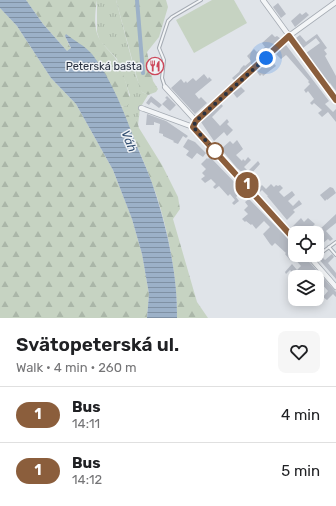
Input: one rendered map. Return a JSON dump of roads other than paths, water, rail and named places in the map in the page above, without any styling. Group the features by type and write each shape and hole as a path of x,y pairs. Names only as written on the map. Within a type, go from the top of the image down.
{"street":[{"path":"263,0 336,100"},
{"path":"193,127 196,121 289,36 336,2"},
{"path":"165,87 196,121"},
{"path":"141,108 193,127 288,232"},
{"path":"315,262 336,287"}],"lane":[{"path":"165,87 162,78 164,60 159,48 168,21 172,17 201,0"},
{"path":"324,251 336,242"},
{"path":"329,247 336,255"}],"water":[{"name":"Váh","path":"0,0 26,0 43,24 67,51 71,48 65,36 66,34 92,54 106,75 152,182 168,240 174,272 177,318 147,318 149,294 142,254 132,219 113,170 76,104 51,78 17,26 0,8"}],"waterway":[{"path":"137,0 143,73"}],"place":[{"name":"Peterská bašta","path":"155,66"}]}
